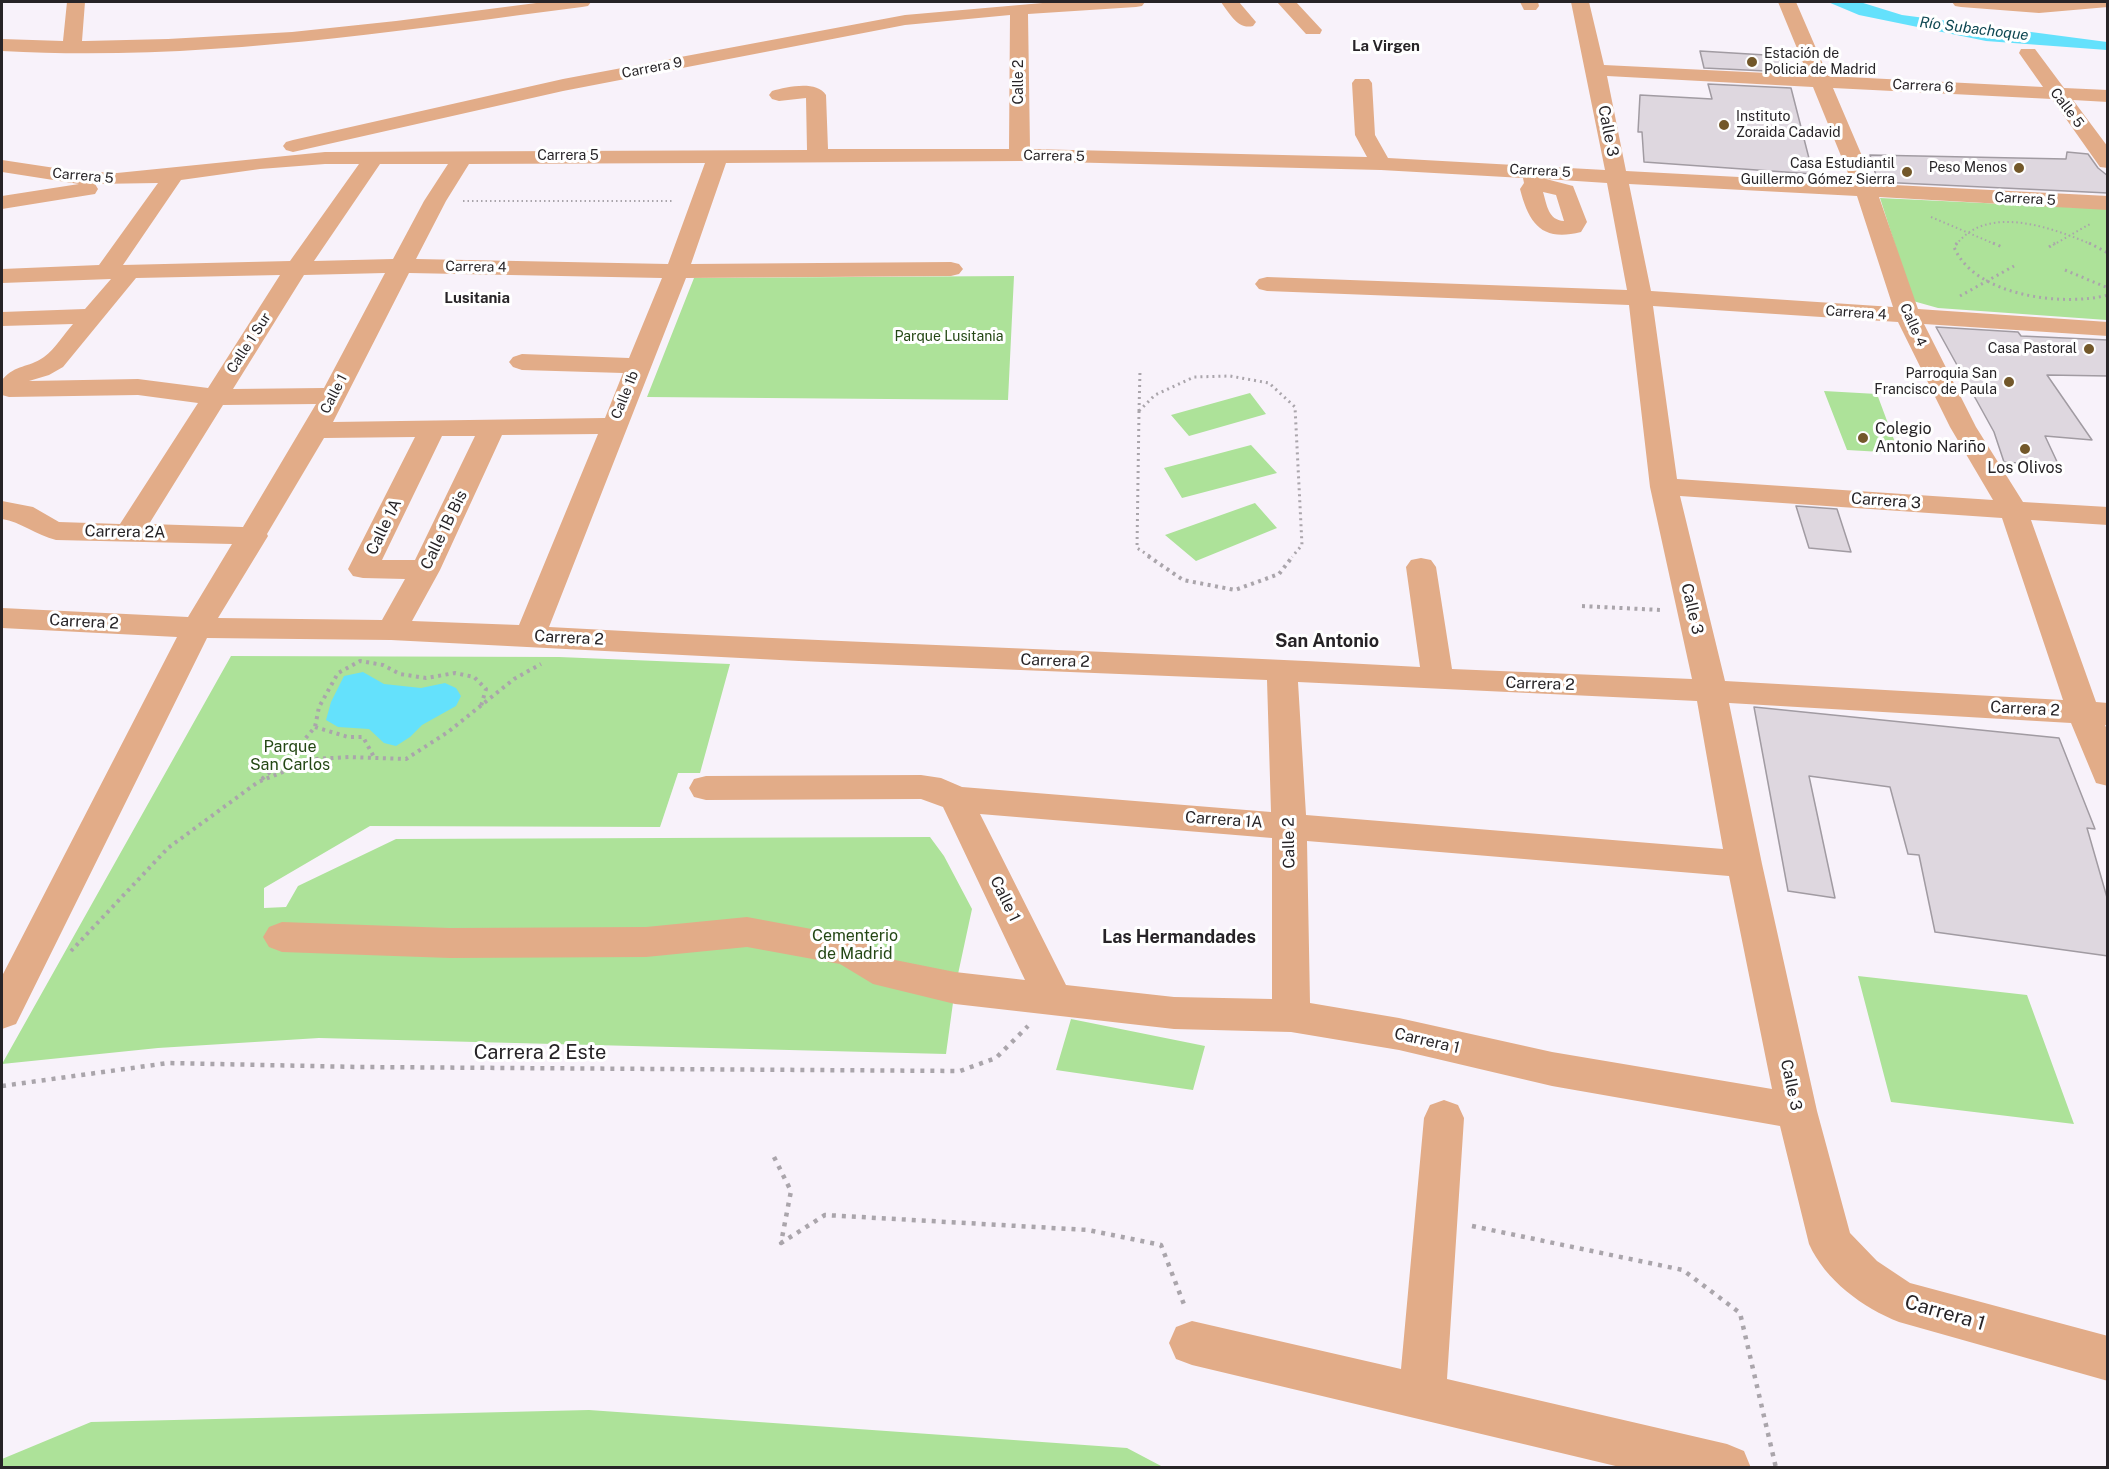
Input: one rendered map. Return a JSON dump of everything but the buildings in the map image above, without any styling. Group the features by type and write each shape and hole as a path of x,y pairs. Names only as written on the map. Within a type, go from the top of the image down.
{"street":[{"path":"72,48 76,2"},
{"path":"2,45 72,48 200,45 336,34 582,2"},
{"name":"Carrera 9","path":"174,175 354,131 563,85 905,20 1019,9 1136,2"},
{"path":"1230,2 1247,22"},
{"path":"1286,2 1313,30"},
{"name":"Calle 3","path":"1580,2 1596,70 1640,298 1664,487 1711,691 1744,864 1797,1111 1822,1214"},
{"name":"Calle 4","path":"1787,2 1962,427 2013,509 2095,713 2108,774"},
{"path":"1962,2 2015,4 2039,8 2108,2"},
{"name":"Calle 2","path":"1019,9 1028,47 1020,155"},
{"name":"Calle 5","path":"2028,53 2055,93 2108,162"},
{"name":"Carrera 6","path":"1596,70 2108,96"},
{"path":"1362,83 1365,135 1381,164"},
{"path":"779,95 807,92 816,95 818,155"},
{"name":"Calle 1b","path":"546,636 612,426 677,271 700,200 718,155"},
{"name":"Carrera 5","path":"2,166 75,177 117,179 174,175 260,163 374,158 1020,155 1381,164 1618,185 1866,190 2103,211"},
{"name":"Calle 1","path":"2,1013 197,628 254,536 315,430 435,201 463,157"},
{"name":"Calle 1 Sur","path":"130,531 297,268 374,158"},
{"path":"2,202 174,175"},
{"path":"8,384 54,362 91,316 174,175"},
{"path":"1618,185 1729,202"},
{"name":"Carrera 4","path":"2,276 402,266 677,271 951,270"},
{"name":"Carrera 4","path":"1267,284 1640,298 2108,329"},
{"path":"2,319 91,316"},
{"path":"522,362 638,366"},
{"path":"8,384 138,387 214,397 332,396"},
{"path":"315,430 612,426"},
{"name":"Calle 1B Bis","path":"391,630 425,570 492,429"},
{"name":"Calle 1A","path":"425,570 363,569 432,430"},
{"name":"Carrera 3","path":"1664,487 2108,516"},
{"name":"Carrera 2A","path":"2,510 23,513 56,531 130,531 254,536"},
{"path":"1420,567 1438,679"},
{"name":"Carrera 2","path":"2,618 197,628 391,630 546,636 799,651 1282,670 1711,691 2095,713"},
{"name":"Calle 2","path":"1282,670 1289,825 1291,1016"},
{"name":"Carrera 1A","path":"706,788 921,786 941,791 956,799 1744,864"},
{"name":"Calle 1","path":"956,799 1054,1000"},
{"name":"Carrera 1","path":"282,937 450,943 646,942 747,932 849,951 886,973 955,988 1174,1013 1291,1016 1400,1034 1552,1069 1797,1111"},
{"path":"1422,1397 1444,1118"},
{"name":"Carrera 1","path":"1822,1214 1831,1244 1861,1276 1899,1301 2108,1359"},
{"path":"1191,1343 1727,1467"}],"path":[{"path":"435,201 700,200"},
{"path":"2049,247 2072,235 2103,211"},
{"path":"1923,214 2002,247"},
{"path":"2108,253 2072,235 2040,226 2013,223 1989,223 1965,231 1958,236 1954,247 1959,259 1974,272 2022,293 2050,299 2078,300 2108,295"},
{"path":"1915,317 2014,266"},
{"path":"2065,270 2108,288"},
{"path":"1139,411 1155,394 1194,377 1230,376 1269,383 1295,407 1302,544 1280,574 1235,590 1183,580 1137,548 1139,411 1140,371"},
{"path":"1582,606 1692,612"},
{"path":"258,782 315,759 406,759 448,732 514,679 546,660 546,636"},
{"path":"62,959 168,848 258,782 300,745 315,727 319,707 338,673 360,662 383,665 400,674 426,678 455,673 474,677 486,689 480,707"},
{"path":"315,727 348,737 363,737 374,758"},
{"name":"Carrera 2 Este","path":"2,1086 168,1063 370,1067 960,1071 996,1058 1054,1000"},
{"path":"774,1157 791,1191 781,1243 825,1215 1088,1230 1161,1245 1184,1300 1191,1343"},
{"path":"1436,1218 1683,1270 1740,1313 1776,1467"}],"green space":[{"path":"1880,198 2107,209 2107,320 1938,308 1913,301"},
{"name":"Parque Lusitania","path":"1014,276 1008,400 647,397 694,278"},
{"path":"1824,391 1877,394 1899,453 1847,450"},
{"path":"1250,393 1266,414 1189,436 1171,415"},
{"path":"1251,445 1277,473 1182,498 1164,468"},
{"path":"1255,503 1277,528 1196,561 1165,535"},
{"path":"231,656 559,657 730,664 700,773 678,773 660,827 370,826 264,888 264,908 286,907 298,886 396,839 930,837 944,856 972,909 955,988 946,1054 319,1038 158,1048 2,1064"},
{"path":"1858,976 2027,995 2074,1124 1891,1102"},
{"path":"1071,1019 1205,1046 1193,1090 1056,1070"},
{"path":"589,1410 1127,1448 1163,1467 2,1467 2,1459 91,1422"}],"water":[{"name":"Río Subachoque","path":"1828,2 1860,2 1902,15 2107,42 2107,50 1986,41 1859,15"},
{"path":"363,672 384,684 421,688 445,683 456,688 461,696 456,706 422,725 396,746 384,743 369,729 338,727 326,720 331,702 344,676"}],"place":[{"name":"Estación de Policia de Madrid","path":"1752,62"},
{"name":"Instituto Zoraida Cadavid","path":"1724,125"},
{"name":"Peso Menos","path":"2019,168"},
{"name":"Casa Estudiantil Guillermo Gómez Sierra","path":"1907,172"},
{"name":"Casa Pastoral","path":"2089,349"},
{"name":"Parroquia San Francisco de Paula","path":"2009,382"},
{"name":"Colegio Antonio Nariño","path":"1863,438"},
{"name":"Los Olivos","path":"2025,449"}],"district":[{"name":"La Virgen","path":"1386,46"},
{"name":"Lusitania","path":"477,298"},
{"name":"San Antonio","path":"1327,641"},
{"name":"Las Hermandades","path":"1179,937"}],"park label":[{"name":"Parque San Carlos","path":"290,756"},
{"name":"Cementerio de Madrid","path":"855,945"}]}
